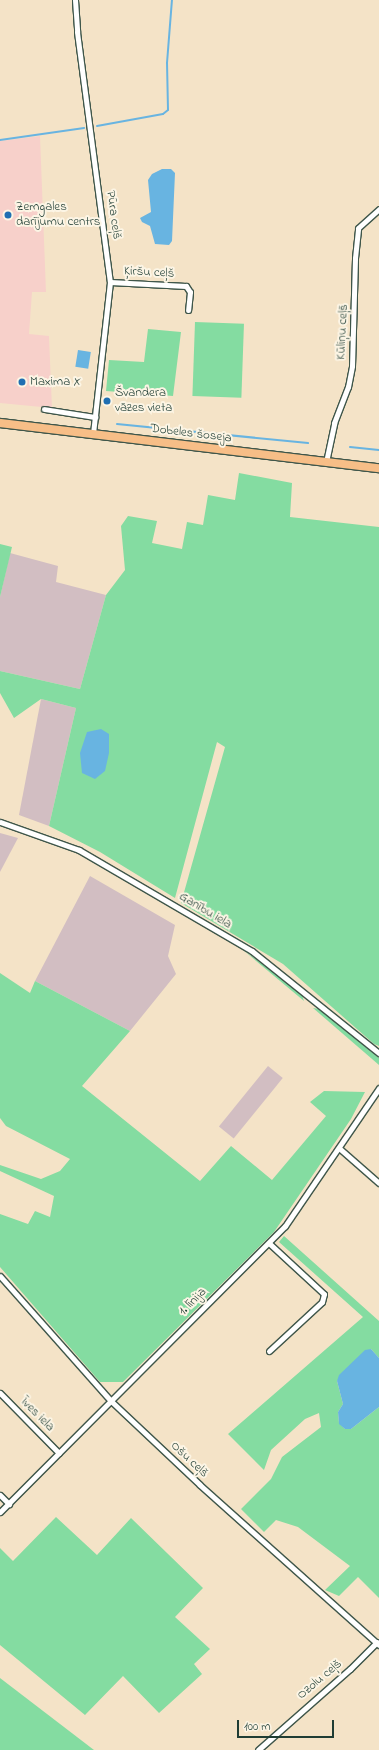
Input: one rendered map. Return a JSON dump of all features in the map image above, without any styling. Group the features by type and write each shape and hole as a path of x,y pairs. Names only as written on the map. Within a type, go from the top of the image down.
{"main road":[{"name":"Dobeles šoseja","path":"0,422 379,468"}],"street":[{"name":"Pūra ceļš","path":"75,0 77,32 110,282 93,434"},
{"name":"Kūliņu ceļš","path":"326,462 334,423 348,387 352,366 355,258 358,228 379,209"},
{"name":"Ķiršu ceļš","path":"110,282 186,286 190,292 188,310"},
{"path":"44,409 95,416"},
{"name":"Ganību iela","path":"0,822 79,850 252,951 379,1053"},
{"name":"1. līnija","path":"0,1512 269,1243 305,1200 379,1088"},
{"path":"339,1148 379,1183"},
{"path":"269,1243 324,1294 322,1302 269,1351"},
{"name":"Ošu ceļš","path":"0,1276 111,1401 200,1485 378,1644"},
{"name":"Īves iela","path":"0,1394 60,1453"},
{"path":"0,1495 9,1504"},
{"name":"Ozolu ceļš","path":"258,1750 378,1644"}],"shaded area":[{"path":"40,136 46,292 32,292 29,334 49,336 52,408 0,403 0,141"},
{"path":"10,553 58,566 56,582 106,595 80,689 0,671 0,597"},
{"path":"41,699 76,708 49,826 19,815"},
{"path":"0,833 18,838 0,872"},
{"path":"90,876 175,925 168,956 176,974 130,1031 35,981"},
{"path":"268,1066 283,1078 234,1139 219,1127"}],"green space":[{"path":"195,322 244,324 241,398 192,396"},
{"path":"148,329 181,332 173,396 106,391 109,360 144,362"},
{"path":"239,473 292,483 290,517 379,527 379,1046 374,1044 283,964 181,903 225,747 217,742 175,898 100,852 49,826 76,708 41,699 14,718 0,693 0,671 80,689 106,595 125,570 121,526 128,516 157,521 152,543 182,549 187,522 203,525 208,495 235,500"},
{"path":"0,544 12,547 0,597"},
{"path":"243,950 286,981 302,995 304,1001"},
{"path":"0,973 30,993 35,981 130,1031 82,1086 200,1181 231,1146 272,1180 326,1116 310,1102 324,1091 365,1092 351,1119 274,1232 123,1382 100,1382 0,1267 0,1214 28,1224 35,1211 50,1217 54,1196 0,1171 0,1165 41,1179 60,1171 70,1159 6,1126 0,1118"},
{"path":"313,1008 319,1009 379,1058 379,1065"},
{"path":"284,1236 379,1321 379,1358 371,1349 337,1381 343,1404 338,1412 339,1423 345,1429 351,1429 379,1407 379,1598 358,1577 339,1596 325,1590 350,1566 298,1527 276,1520 264,1532 241,1509 271,1479 282,1457 321,1427 319,1413 305,1419 271,1450 264,1470 228,1434 363,1317 279,1242"},
{"path":"56,1517 97,1555 131,1518 203,1588 175,1617 210,1649 194,1664 202,1674 159,1713 123,1676 85,1715 0,1645 0,1548 13,1561"},
{"path":"0,1678 94,1750 0,1750"}],"water":[{"path":"162,169 171,169 175,173 172,241 169,245 155,244 150,226 142,222 140,218 151,212 148,180 152,174"},
{"path":"78,350 91,352 88,369 75,367"},
{"path":"101,729 109,734 109,753 105,771 95,779 82,773 80,753 87,732"},
{"path":"371,1349 379,1358 379,1407 351,1429 345,1429 339,1424 338,1412 343,1404 337,1381 339,1375 365,1350"}],"waterway":[{"path":"97,126 163,114 168,110 167,63 172,0"},
{"path":"0,140 84,128"},
{"path":"117,424 308,443"},
{"path":"350,447 379,450"}],"place":[{"name":"Zemgales darījumu centrs","path":"8,215"},
{"name":"Maxima X","path":"22,382"},
{"name":"Švandera vāzes vieta","path":"107,401"}]}
